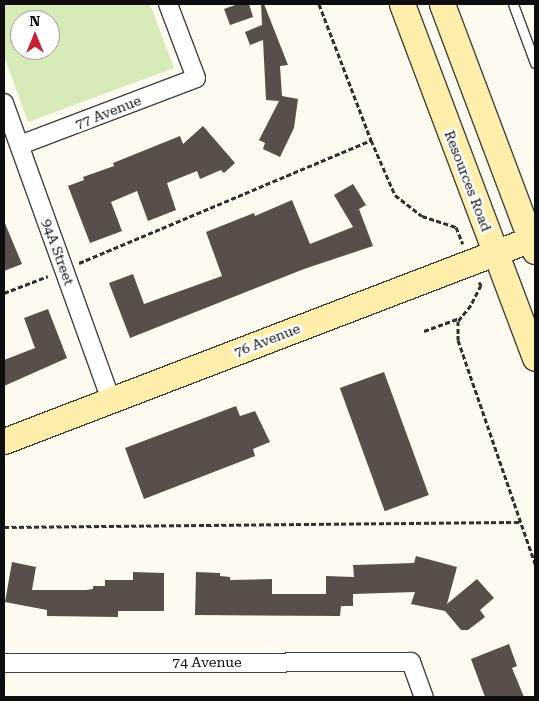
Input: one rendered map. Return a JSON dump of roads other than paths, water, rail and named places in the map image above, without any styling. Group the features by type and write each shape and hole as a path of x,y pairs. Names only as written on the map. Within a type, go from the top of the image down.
{"main road":[{"name":"Resources Road","path":"402,4 535,358"},
{"path":"442,4 534,242"},
{"name":"76 Avenue","path":"4,441 495,252 534,242"}],"street":[{"name":"77 Avenue","path":"20,145 196,78 168,4"},
{"name":"94A Street","path":"4,103 111,401"},
{"name":"74 Avenue","path":"4,663 410,662 424,697"}],"lane":[{"path":"513,4 535,63"}]}
